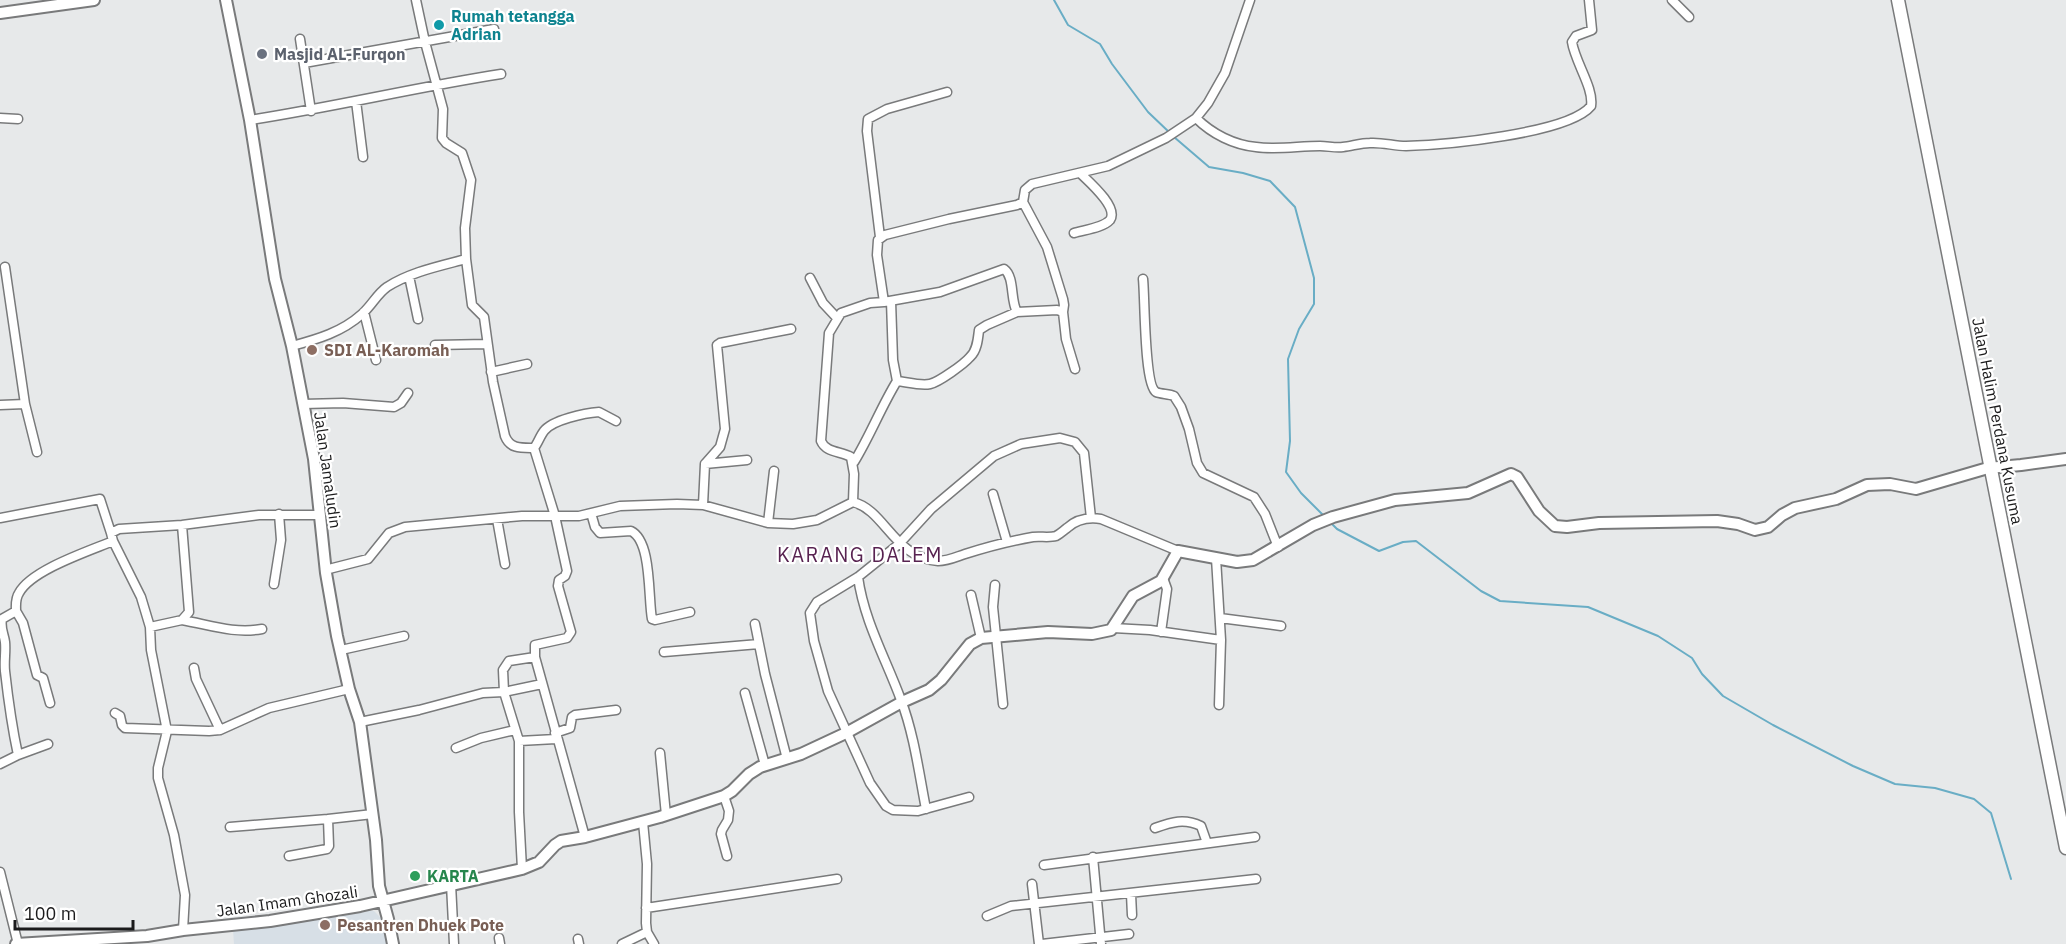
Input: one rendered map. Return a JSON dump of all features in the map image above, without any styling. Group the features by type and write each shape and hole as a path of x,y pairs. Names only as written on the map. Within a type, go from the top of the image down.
{"main road":[{"name":"Jalan Halim Perdana Kusuma","path":"1898,0 2066,848"}],"street":[{"path":"0,13 94,0"},
{"name":"Jalan Jamaludin","path":"226,0 250,120 275,279 292,346 314,459 325,570 349,689 360,722 379,886 393,944"},
{"path":"416,0 443,109 442,138 462,153 471,180 465,228 466,259 472,305 484,317 491,372 507,442 513,447 534,448"},
{"path":"1075,369 1066,339 1063,298 1047,248 1023,202 1025,190 1032,184 1116,162 1166,138 1196,118 1225,74 1250,0"},
{"path":"1196,118 1208,129 1229,140 1255,147 1276,148 1334,147 1370,142 1409,146 1459,142 1505,137 1553,124 1583,113 1591,106 1591,94 1579,67 1572,42 1576,36 1592,30 1589,0"},
{"path":"1672,0 1689,17"},
{"path":"304,63 494,29"},
{"path":"300,39 311,111"},
{"path":"250,120 311,111 437,84 501,74"},
{"path":"853,502 854,462 865,445 882,405 897,381 887,301 877,255 877,243 880,237 867,131 868,119 887,109 947,92"},
{"path":"356,101 363,157"},
{"path":"0,118 18,119"},
{"path":"1074,233 1102,225 1110,219 1111,215 1104,197 1080,173"},
{"path":"880,237 949,219 1006,209 1023,202"},
{"path":"292,346 324,338 364,312 385,288 409,276 466,259"},
{"path":"5,267 25,404 37,452"},
{"path":"854,462 851,457 829,450 823,446 821,441 829,333 841,314 854,308 940,291 1004,269 1009,273 1014,307 1017,312"},
{"path":"409,276 418,319"},
{"path":"810,278 823,303 837,318"},
{"path":"1143,279 1146,345 1151,386 1156,392 1174,396 1181,407 1197,463 1203,473 1254,497 1266,514 1278,548"},
{"path":"897,381 929,384 938,381 971,357 976,348 980,330 1017,312 1057,310 1063,312"},
{"path":"364,312 376,360"},
{"path":"703,505 705,464 720,447 725,429 717,345 791,329"},
{"path":"435,345 487,344"},
{"path":"491,372 527,364"},
{"path":"303,404 343,403 394,407 401,403 408,393"},
{"path":"0,405 25,404"},
{"path":"585,837 535,657 535,645 567,638 571,632 558,586 559,580 567,572 555,516 534,448 544,431 559,422 599,412 616,422"},
{"path":"969,797 906,812 893,810 886,806 870,783 825,681 814,640 810,613 817,602 858,577 899,544 931,509 994,456 1021,444 1060,438 1075,442 1084,453 1091,518"},
{"path":"325,570 368,559 389,533 405,527 522,516 579,516 609,508 636,505 703,505 768,522 805,523 817,520 853,502 862,505 877,518 899,544 917,555 939,561 1007,542 1058,535 1075,522 1091,518 1101,519 1178,551 1246,562 1259,558 1320,522 1333,517 1395,500 1468,493 1511,474 1517,477 1539,511 1555,526 1717,521 1738,524 1755,530 1768,527 1795,508 1836,499 1868,485 1890,484 1916,489 1990,467 2066,459"},
{"path":"705,464 747,460"},
{"path":"768,522 774,471"},
{"path":"993,494 1007,542"},
{"path":"0,518 100,499 112,537 141,597 150,627 151,650 167,731 158,768 158,778 174,835 184,895 183,930"},
{"path":"591,513 595,527 600,533 627,530 636,533 639,537 646,559 652,619 690,612"},
{"path":"50,703 43,678 37,675 23,623 16,612 19,591 33,579 112,537 118,529 182,525 259,514 320,515"},
{"path":"274,584 281,540 279,514"},
{"path":"497,519 505,564"},
{"path":"182,525 189,608 187,616 182,620"},
{"path":"727,856 721,834 728,820 729,811 724,796 749,774 765,765 787,759 846,733 929,690 941,680 970,644 981,638 1048,632 1104,633 1113,628 1133,596 1157,584 1163,578 1178,551"},
{"path":"1216,558 1221,640 1219,705"},
{"path":"858,577 869,623 902,702 926,809"},
{"path":"1161,632 1167,589 1163,578"},
{"path":"995,585 993,607 1003,704"},
{"path":"971,595 981,638"},
{"path":"16,612 1,620 1,627 5,644 4,684 18,754"},
{"path":"1220,618 1281,626"},
{"path":"150,627 182,620 229,631 248,632 262,629"},
{"path":"755,624 787,759"},
{"path":"1113,628 1221,640"},
{"path":"341,650 405,636"},
{"path":"664,652 759,644"},
{"path":"522,869 519,741 504,692 503,670 509,661 535,657"},
{"path":"194,668 196,679 220,730"},
{"path":"360,722 483,693 504,692 542,684"},
{"path":"115,713 120,716 125,728 167,731 220,730 269,708 349,689"},
{"path":"745,693 765,765"},
{"path":"519,741 556,736 570,728 572,717 575,716 616,710"},
{"path":"456,748 481,738 515,730"},
{"path":"0,764 18,754 48,744"},
{"path":"660,753 666,815"},
{"name":"Jalan Imam Ghozali","path":"17,944 147,940 183,930 270,921 383,901 522,869 539,862 561,841 643,822 724,796"},
{"path":"230,828 372,813"},
{"path":"289,856 327,849 329,846 328,819"},
{"path":"1155,828 1174,822 1190,821 1201,826 1207,843"},
{"path":"643,822 647,864 647,932 654,944"},
{"path":"1044,865 1255,837"},
{"path":"1093,857 1101,940"},
{"path":"0,872 17,944"},
{"path":"646,908 837,879"},
{"path":"987,916 1011,906 1256,879"},
{"path":"1032,884 1041,944 1101,940 1129,934"},
{"path":"451,885 454,944"},
{"path":"1131,894 1132,915"},
{"path":"622,944 647,932"}],"shaded area":[{"name":"Pesantren Dhuek Pote","path":"374,911 383,920 387,944 234,944 233,930"}],"waterway":[{"path":"1054,0 1068,25 1100,44 1148,112 1170,133"},
{"path":"1174,137 1209,167 1270,181 1295,207 1314,278 1314,304 1299,329 1288,359 1290,441 1286,472 1301,493 1324,516"},
{"path":"1331,523 1337,529 1379,551 1403,542 1416,541 1481,591 1500,601 1588,607 1658,636 1692,658 1702,674 1723,696 1773,725 1853,766 1895,784 1935,788 1974,799 1991,813 2011,879"}],"place":[{"name":"Rumah tetangga Adrian","path":"439,25"},
{"name":"Masjid AL-Furqon","path":"262,54"},
{"name":"SDI AL-Karomah","path":"312,350"},
{"name":"KARTA","path":"415,876"},
{"name":"Pesantren Dhuek Pote","path":"325,925"}],"district":[{"name":"KARANG DALEM","path":"860,554"}]}
